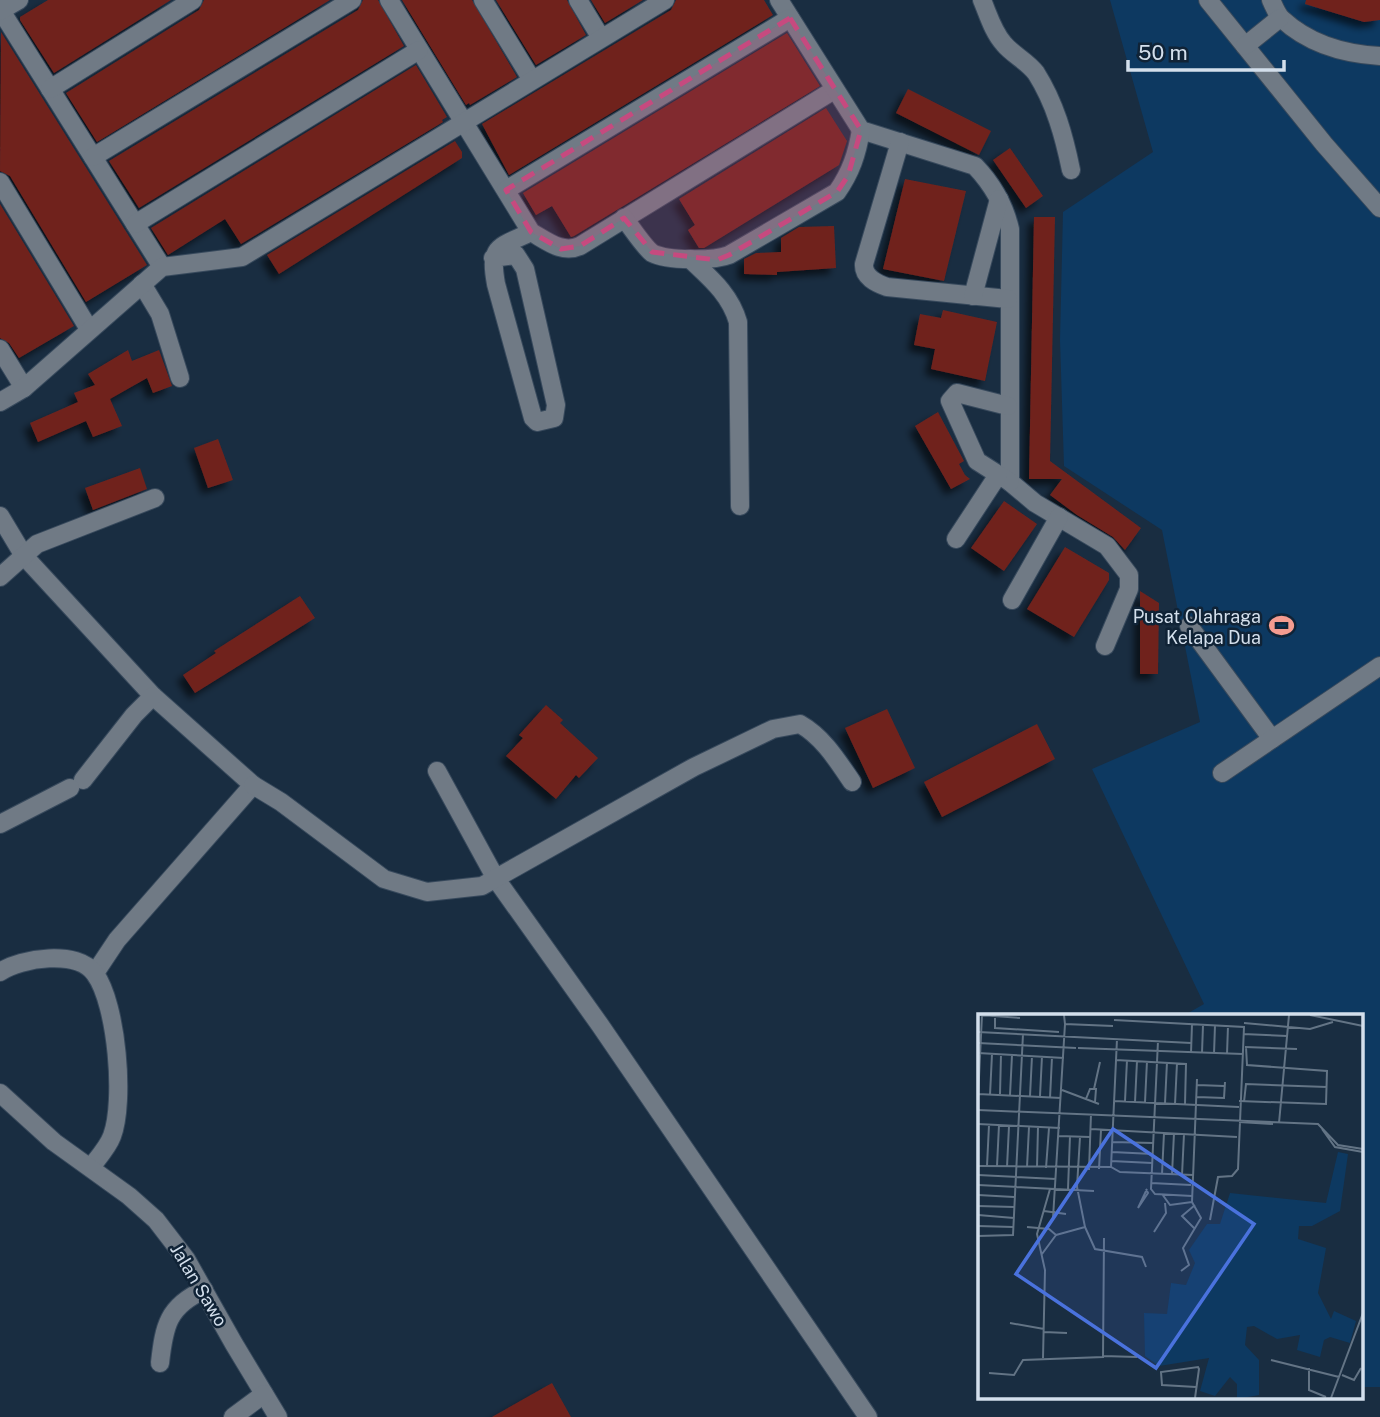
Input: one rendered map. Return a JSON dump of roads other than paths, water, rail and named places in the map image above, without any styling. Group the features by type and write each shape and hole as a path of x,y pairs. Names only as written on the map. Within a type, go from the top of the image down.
{"street":[{"path":"19,0 0,10 162,267"},
{"path":"50,89 193,0"},
{"path":"93,157 352,0"},
{"path":"388,0 531,232 561,249 570,250 834,90"},
{"path":"483,0 532,80"},
{"path":"578,0 601,38"},
{"path":"0,402 24,388 162,267 242,257 665,0"},
{"path":"779,0 861,130 975,166 989,180 1005,209 1010,229 1008,406 1004,478 956,539"},
{"path":"982,0 998,36 1035,73 1062,129 1071,170"},
{"path":"1208,0 1324,144 1380,208"},
{"path":"1271,0 1280,18 1317,43 1355,55 1380,56"},
{"path":"506,190 790,18"},
{"path":"1245,46 1280,18"},
{"path":"135,225 419,50"},
{"path":"624,218 652,253 716,260 837,192 858,153 861,130"},
{"path":"900,142 863,269 875,283 887,287 1008,299"},
{"path":"0,182 89,329"},
{"path":"973,296 999,199"},
{"path":"493,258 516,255 526,269 556,405 554,418 547,422 537,422 533,418 496,284 493,258 505,244 531,232"},
{"path":"690,259 724,292 733,306 738,322 740,506"},
{"path":"142,284 160,314 180,379"},
{"path":"511,339 539,332"},
{"path":"0,349 24,388"},
{"path":"1008,406 957,393 950,401 977,461 1035,503 1107,546 1129,575 1129,589 1105,646"},
{"path":"0,577 37,544 155,498"},
{"path":"0,516 24,556 153,696 253,785 281,802 384,878 427,892 482,886 694,766 773,729 800,724 809,729 818,736 852,782"},
{"path":"1012,600 1059,517"},
{"path":"1189,625 1272,739"},
{"path":"1222,773 1380,666"},
{"path":"0,824 77,784 153,696"},
{"path":"437,771 496,878 868,1417"},
{"path":"95,973 117,940 253,785"},
{"path":"0,972 22,961 40,959 68,961 85,966 95,973 116,1037 118,1105 112,1138 91,1167"},
{"name":"Jalan Sawo","path":"0,1093 54,1142 129,1196 156,1220 186,1259 278,1417"},
{"path":"160,1363 166,1322 190,1296 204,1290"},
{"path":"233,1417 264,1394"}],"place":[{"name":"Pusat Olahraga Kelapa Dua","path":"1281,626"}]}
